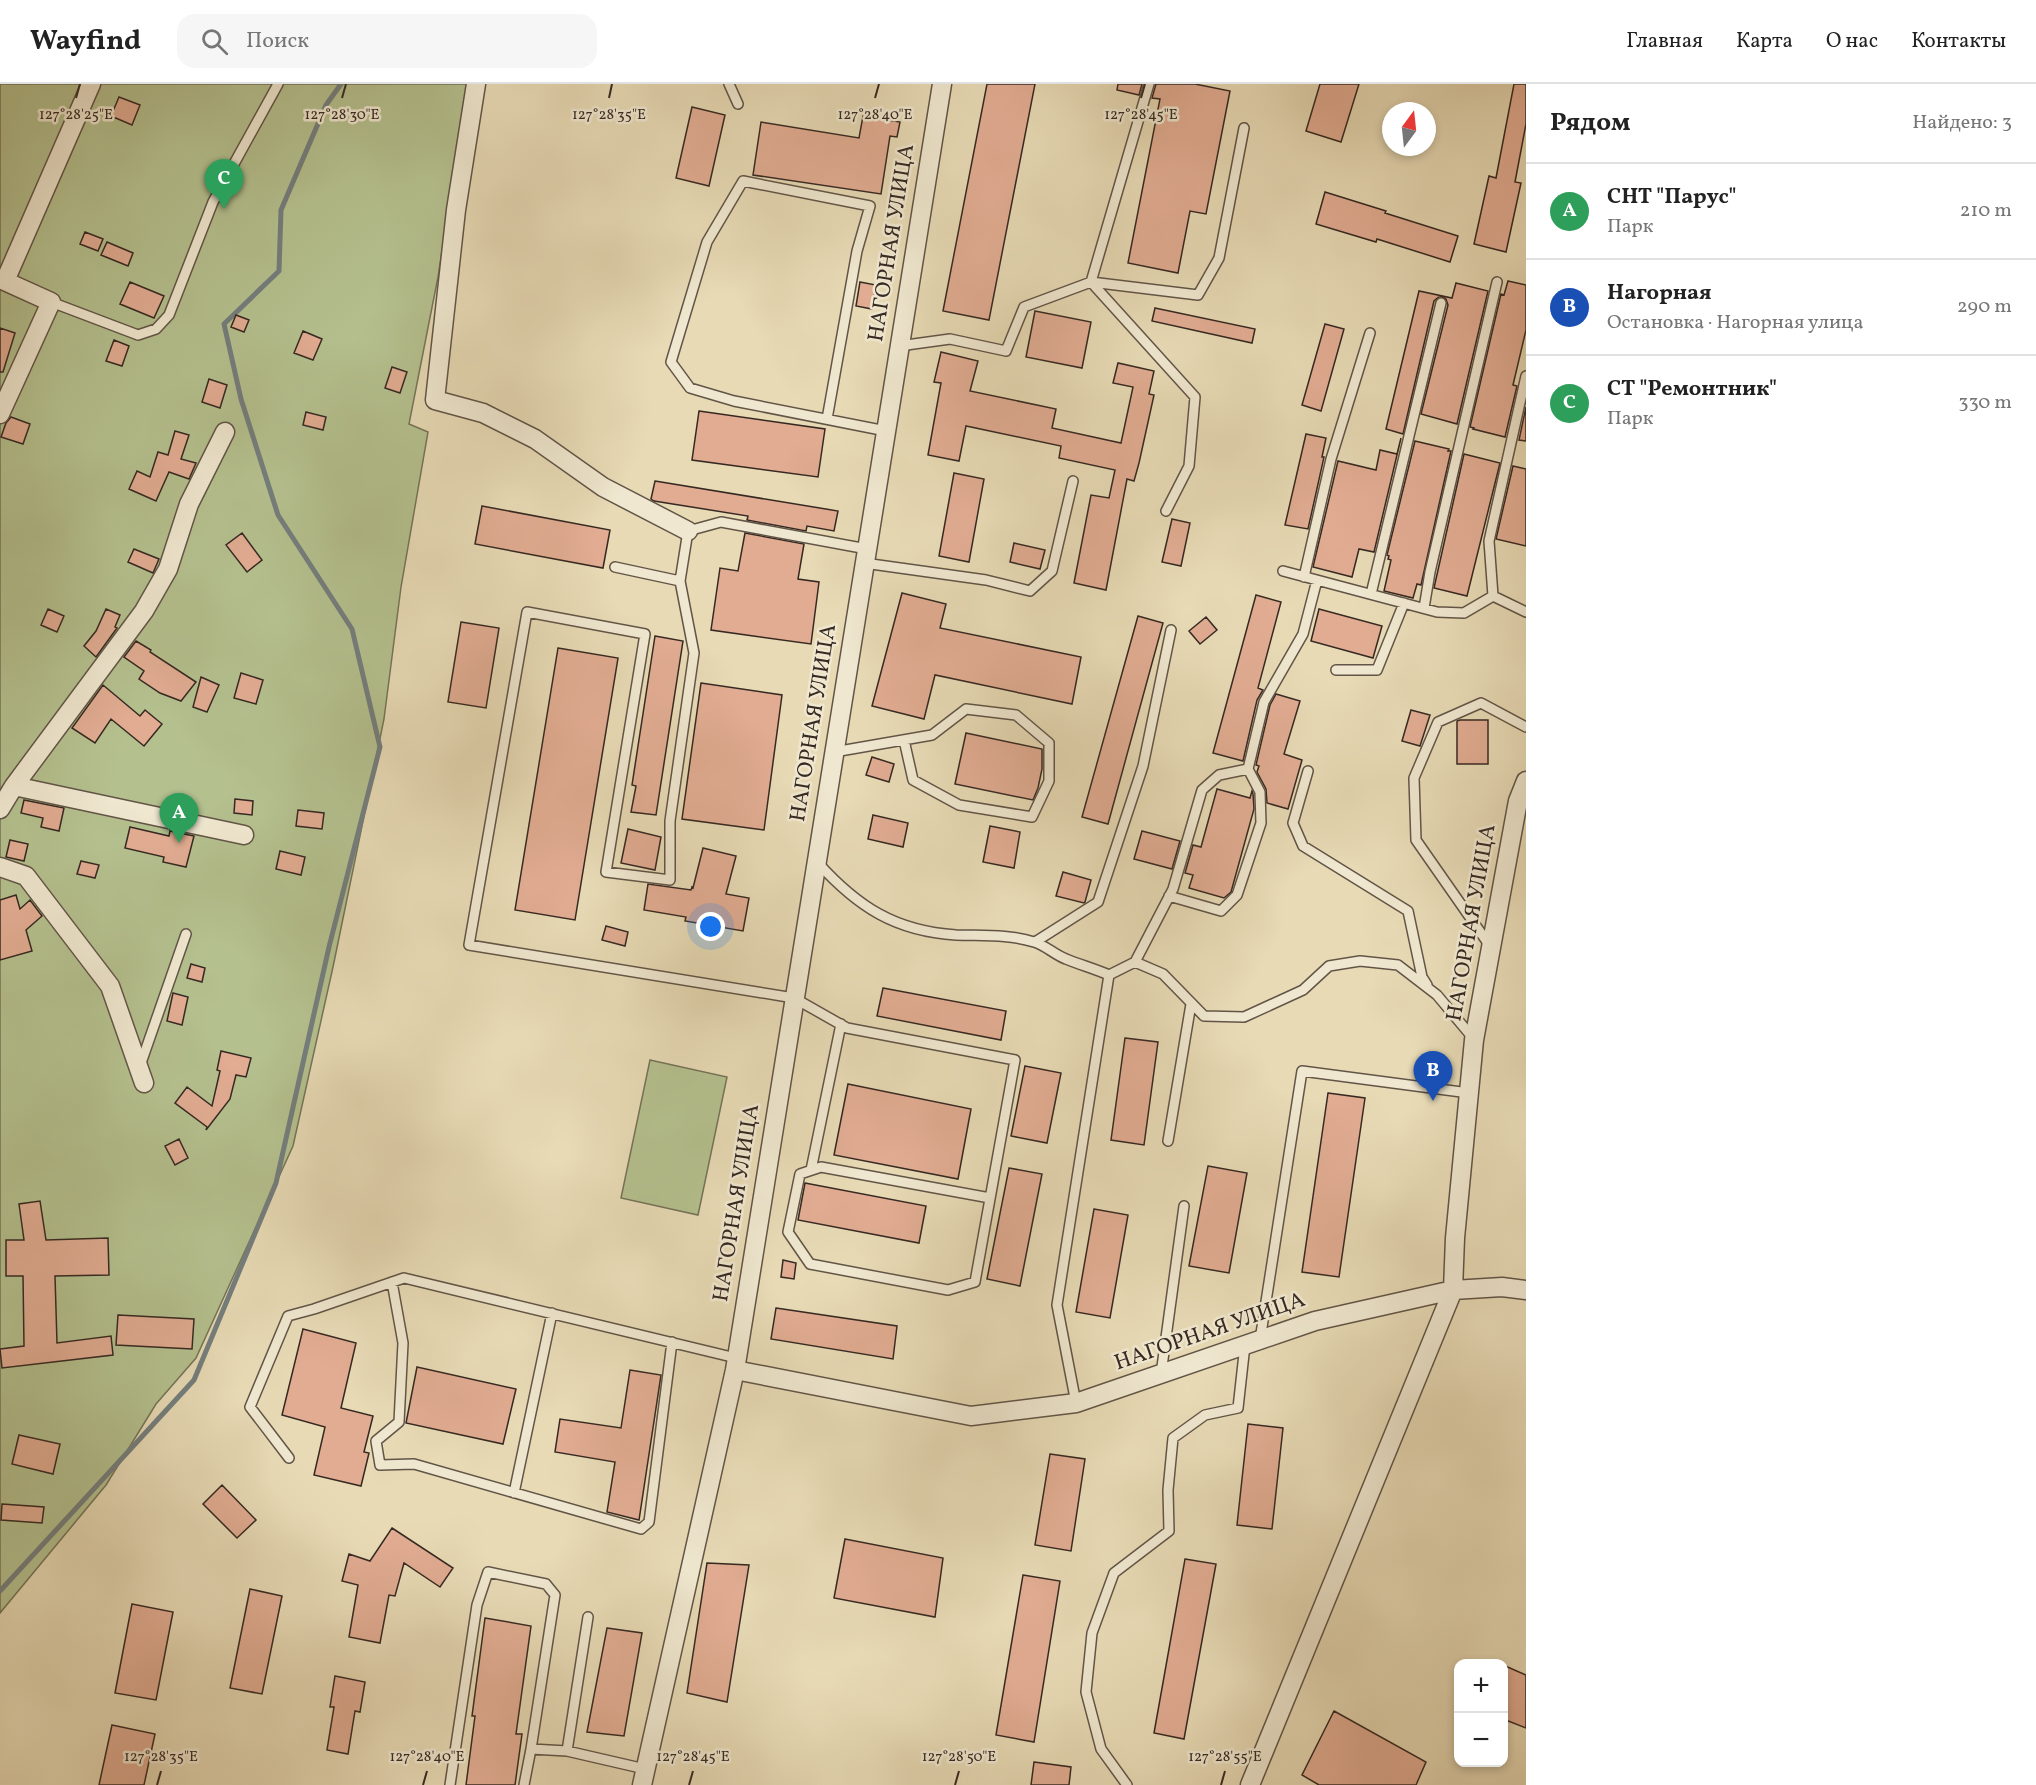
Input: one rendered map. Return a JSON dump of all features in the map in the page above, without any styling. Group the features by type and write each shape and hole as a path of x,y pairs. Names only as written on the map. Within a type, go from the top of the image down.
{"street":[{"path":"0,414 51,302 3,280 92,84"},
{"path":"476,84 456,210 435,400 483,413 535,439 603,487 688,531"},
{"name":"НАГОРНАЯ УЛИЦА","path":"644,1777 735,1364 942,84"},
{"path":"0,809 14,786 144,611 168,569 189,504 225,432"},
{"name":"НАГОРНАЯ УЛИЦА","path":"1250,1785 1453,1290 1455,1238 1474,1040 1518,801 1526,781"},
{"path":"14,786 244,835"},
{"path":"0,867 26,876 110,986 141,1076"},
{"path":"1453,1290 1502,1287 1526,1290"},
{"name":"НАГОРНАЯ УЛИЦА","path":"735,1364 971,1416 1077,1403 1315,1321 1453,1290"}],"lane":[{"path":"51,302 138,335 156,329 169,315 213,202 278,84"},
{"path":"729,84 738,104"},
{"path":"1091,282 1149,84"},
{"path":"900,346 950,339 1006,351 1024,307 1091,282 1198,295 1219,258 1244,128"},
{"path":"827,419 857,251 870,206 743,181 706,242 671,362 690,388 734,401 886,431"},
{"path":"1091,282 1195,397 1189,466 1166,511"},
{"path":"1424,608 1430,572 1497,282"},
{"path":"1371,594 1441,303"},
{"path":"1304,577 1331,459 1370,333"},
{"path":"1493,596 1489,541 1526,376"},
{"path":"990,1198 821,1167 800,1174 788,1232 810,1264 948,1290 975,1282 1015,1060 847,1028 794,998 469,945 527,612 645,634 606,872 670,880 670,821 694,653 680,580 688,531 721,522 1030,591 1052,571 1072,481"},
{"path":"615,567 680,580"},
{"path":"1283,572 1437,612 1464,613 1493,596"},
{"path":"1169,896 1221,911 1237,895 1261,823 1260,792 1248,769 1264,702 1303,634 1317,580"},
{"path":"1493,596 1526,612"},
{"path":"1336,670 1377,670 1404,603"},
{"path":"1035,942 1098,902 1143,766 1172,630"},
{"path":"1491,948 1416,840 1414,778 1438,722 1481,703 1526,727"},
{"path":"834,752 932,735 966,709 1016,715 1049,743 1049,781 1032,817 959,805 913,780 904,740"},
{"path":"816,861 839,885 862,904 903,925 954,934 994,936 1035,942 1065,959 1109,975 1136,962 1173,889 1202,789 1218,775 1248,769"},
{"path":"1308,771 1293,823 1303,846 1408,911 1422,977 1430,990"},
{"path":"141,1076 186,934"},
{"path":"1136,962 1163,974 1204,1016 1244,1017 1303,990 1329,966 1360,961 1398,965 1437,995 1474,1040"},
{"path":"1077,1403 1058,1305 1109,975"},
{"path":"1168,1141 1191,1004"},
{"path":"811,1170 841,1024"},
{"path":"1127,1785 1101,1749 1086,1692 1092,1633 1114,1573 1169,1531 1168,1490 1173,1438 1204,1414 1238,1408 1302,1071 1469,1093"},
{"path":"1161,1374 1184,1206"},
{"path":"289,1458 250,1407 288,1316 404,1278 672,1342 735,1364"},
{"path":"392,1282 403,1343 399,1422 376,1441 380,1465 414,1464 641,1529 649,1522 672,1342"},
{"path":"514,1493 552,1313"},
{"path":"450,1785 477,1605 488,1572 546,1584 555,1595 524,1785"},
{"path":"567,1751 588,1617"},
{"path":"531,1749 567,1751 644,1777"}],"green space":[{"path":"0,84 468,84 438,277 409,424 428,432 401,587 384,719 333,967 293,1146 196,1358 156,1404 106,1485 0,1613"},
{"path":"650,1060 727,1077 698,1215 621,1198"}],"building":[{"path":"987,84 1035,84 989,320 943,311"},
{"path":"1118,84 1142,84 1139,95 1117,90"},
{"path":"1156,84 1195,84 1230,91 1206,214 1190,211 1178,273 1128,263 1160,99 1152,98"},
{"path":"1320,84 1359,84 1341,142 1306,131"},
{"path":"1514,84 1526,84 1526,124 1515,182 1521,183 1506,252 1474,244 1489,176 1496,178"},
{"path":"119,97 140,105 132,125 111,116"},
{"path":"692,107 725,115 709,186 676,178"},
{"path":"863,116 900,122 897,137 890,136 881,194 753,175 761,122 859,138"},
{"path":"1325,192 1458,236 1450,262 1377,239 1376,242 1316,224"},
{"path":"85,232 103,239 98,251 80,244"},
{"path":"107,242 133,253 128,266 101,255"},
{"path":"1508,281 1526,285 1526,330 1513,385 1517,386 1505,437 1470,427 1501,294 1504,295"},
{"path":"130,282 164,296 154,318 120,304"},
{"path":"860,282 876,285 872,309 856,306"},
{"path":"1456,283 1488,291 1457,424 1421,414 1448,305 1446,299 1440,296 1434,301 1403,434 1386,429 1419,291 1452,298"},
{"path":"1155,308 1255,329 1252,343 1152,321"},
{"path":"1035,311 1091,322 1082,368 1026,357"},
{"path":"236,315 249,320 244,332 231,327"},
{"path":"1325,324 1344,329 1321,411 1302,405"},
{"path":"0,328 15,333 3,372 0,372"},
{"path":"303,331 322,339 313,360 294,353"},
{"path":"114,340 129,346 122,366 106,361"},
{"path":"941,352 978,361 970,391 1056,409 1052,428 1121,443 1133,387 1113,383 1118,363 1154,371 1149,394 1154,395 1134,481 1127,479 1106,590 1074,583 1091,495 1109,498 1115,470 1059,458 1061,446 966,426 959,461 928,455 941,383 934,382"},
{"path":"392,367 407,372 400,393 385,388"},
{"path":"209,379 227,385 220,408 202,402"},
{"path":"1526,407 1526,441 1519,440"},
{"path":"699,411 825,429 818,477 692,460"},
{"path":"306,412 326,417 323,430 303,425"},
{"path":"11,417 30,424 23,444 1,437"},
{"path":"175,431 189,435 181,459 196,463 189,479 169,472 156,501 129,489 137,471 150,477 158,452 168,455"},
{"path":"1306,434 1326,438 1308,529 1285,525"},
{"path":"1401,438 1374,552 1359,549 1352,577 1313,567 1338,461 1376,470 1380,450 1397,454"},
{"path":"1415,441 1451,451 1421,585 1417,584 1413,598 1384,591 1391,560 1387,555"},
{"path":"1464,454 1500,463 1467,596 1434,588"},
{"path":"1513,466 1526,469 1526,546 1496,539"},
{"path":"954,473 984,479 969,562 939,556"},
{"path":"655,481 838,511 834,531 807,526 806,531 747,520 748,516 654,501 651,499"},
{"path":"482,506 610,530 603,568 475,544"},
{"path":"1172,519 1190,523 1181,566 1162,562"},
{"path":"242,533 262,560 247,572 226,545"},
{"path":"745,533 804,544 798,579 819,582 811,644 711,630 720,568 738,571"},
{"path":"1014,543 1045,550 1040,569 1010,562"},
{"path":"134,549 159,559 153,573 128,562"},
{"path":"902,593 946,604 940,628 1081,657 1072,704 935,675 924,719 872,706"},
{"path":"1256,595 1281,602 1258,688 1263,690 1257,700 1243,761 1213,753"},
{"path":"48,609 64,616 57,632 41,625"},
{"path":"106,609 120,615 115,627 117,628 96,657 84,646 96,631"},
{"path":"1319,609 1382,626 1373,658 1311,641"},
{"path":"1138,616 1163,623 1108,824 1082,817"},
{"path":"1206,617 1217,630 1200,644 1189,631"},
{"path":"461,622 499,628 486,708 448,702"},
{"path":"655,636 683,641 656,815 631,812 636,786 632,785"},
{"path":"136,641 196,682 181,701 160,693 139,679 144,671 124,657"},
{"path":"558,648 618,658 575,920 515,910"},
{"path":"241,673 263,680 256,704 234,698"},
{"path":"201,677 219,685 207,712 193,707"},
{"path":"701,683 782,695 764,830 682,819"},
{"path":"103,685 140,716 145,710 162,724 144,746 111,719 95,743 72,728"},
{"path":"1276,694 1300,701 1284,754 1302,760 1288,809 1267,803 1266,789 1257,772 1259,766 1256,765 1270,705"},
{"path":"1411,710 1430,715 1420,746 1402,741"},
{"path":"1488,720 1488,764 1457,764 1457,721"},
{"path":"966,733 1042,749 1042,769 1033,800 955,784"},
{"path":"872,757 894,764 889,782 866,775"},
{"path":"1217,789 1250,798 1252,791 1254,809 1231,892 1224,898 1189,888 1193,875 1185,873 1193,845 1201,847"},
{"path":"235,799 253,801 252,815 234,813"},
{"path":"24,800 64,808 59,831 41,827 43,818 21,813"},
{"path":"298,810 324,813 322,829 296,826"},
{"path":"873,815 908,823 903,847 868,839"},
{"path":"990,826 1020,832 1014,868 983,862"},
{"path":"130,827 169,836 170,831 194,836 186,867 163,862 164,857 125,848"},
{"path":"628,829 661,837 655,870 621,863"},
{"path":"1142,831 1180,841 1172,869 1134,859"},
{"path":"10,840 28,844 24,861 6,857"},
{"path":"703,848 736,856 726,894 749,898 743,931 685,921 686,917 644,910 648,884 691,890 693,888"},
{"path":"280,851 305,857 301,875 276,869"},
{"path":"81,861 99,865 95,878 77,874"},
{"path":"1063,872 1091,880 1084,903 1056,896"},
{"path":"16,895 20,909 30,900 42,916 26,930 32,951 0,960 0,900"},
{"path":"606,926 628,932 625,946 602,940"},
{"path":"191,964 205,968 202,982 187,978"},
{"path":"883,988 1006,1011 1001,1040 877,1016"},
{"path":"173,993 188,997 182,1025 167,1021"},
{"path":"1125,1038 1158,1042 1144,1145 1111,1140"},
{"path":"221,1051 251,1058 246,1077 236,1075 230,1099 206,1130 207,1127 175,1103 187,1087 212,1106 220,1071 217,1070"},
{"path":"1025,1066 1061,1073 1047,1143 1011,1136"},
{"path":"848,1084 971,1109 958,1179 834,1155"},
{"path":"1328,1093 1365,1098 1339,1277 1302,1272"},
{"path":"179,1139 188,1158 175,1165 165,1146"},
{"path":"1208,1166 1247,1173 1229,1273 1189,1266"},
{"path":"1009,1168 1042,1174 1020,1286 987,1279"},
{"path":"805,1183 926,1206 919,1243 798,1220"},
{"path":"40,1201 46,1240 108,1238 109,1275 55,1276 57,1343 111,1336 113,1355 2,1368 0,1349 24,1346 23,1276 6,1276 6,1240 24,1240 19,1204"},
{"path":"1094,1209 1128,1215 1110,1318 1076,1312"},
{"path":"783,1260 796,1263 794,1279 781,1277"},
{"path":"776,1308 897,1326 893,1359 771,1339"},
{"path":"118,1315 194,1319 192,1349 116,1345"},
{"path":"303,1329 356,1343 341,1408 373,1416 364,1452 369,1453 361,1486 314,1475 325,1427 282,1415"},
{"path":"417,1367 516,1389 503,1444 406,1423"},
{"path":"630,1370 661,1375 639,1520 607,1512 615,1462 555,1452 560,1419 621,1428"},
{"path":"1248,1424 1283,1428 1272,1529 1237,1525"},
{"path":"19,1435 60,1444 53,1474 12,1464"},
{"path":"1050,1454 1085,1459 1071,1551 1035,1545"},
{"path":"222,1485 256,1520 237,1538 203,1504"},
{"path":"2,1504 44,1507 42,1523 1,1520"},
{"path":"392,1528 453,1568 440,1587 404,1563 395,1596 389,1595 380,1643 349,1637 358,1585 342,1581 349,1554 370,1561"},
{"path":"845,1539 943,1558 935,1617 834,1598"},
{"path":"1185,1559 1216,1564 1184,1739 1154,1733"},
{"path":"707,1563 749,1565 727,1702 687,1693"},
{"path":"1023,1575 1060,1581 1034,1742 996,1735"},
{"path":"250,1589 282,1596 262,1694 230,1688"},
{"path":"132,1604 173,1612 156,1700 115,1693"},
{"path":"485,1618 531,1626 516,1734 522,1734 515,1785 466,1785 475,1716 472,1716"},
{"path":"607,1628 642,1633 624,1736 587,1732"},
{"path":"1508,1667 1526,1675 1526,1728 1508,1721"},
{"path":"335,1676 365,1682 360,1712 355,1711 348,1754 327,1750 334,1707 330,1707"},
{"path":"1334,1711 1426,1762 1416,1785 1319,1785 1302,1775"},
{"path":"112,1725 155,1734 144,1785 99,1785"},
{"path":"1034,1762 1071,1767 1069,1785 1031,1785"}],"waterway":[{"path":"0,1591 194,1380 276,1183 329,947 380,747 352,629 278,515 241,399 224,324 279,271 281,210 326,105 341,84"}],"place":[{"name":"СТ \"Ремонтник\"","path":"224,209"},
{"name":"СНТ \"Парус\"","path":"179,843"},
{"name":"Нагорная","path":"1433,1101"}]}
